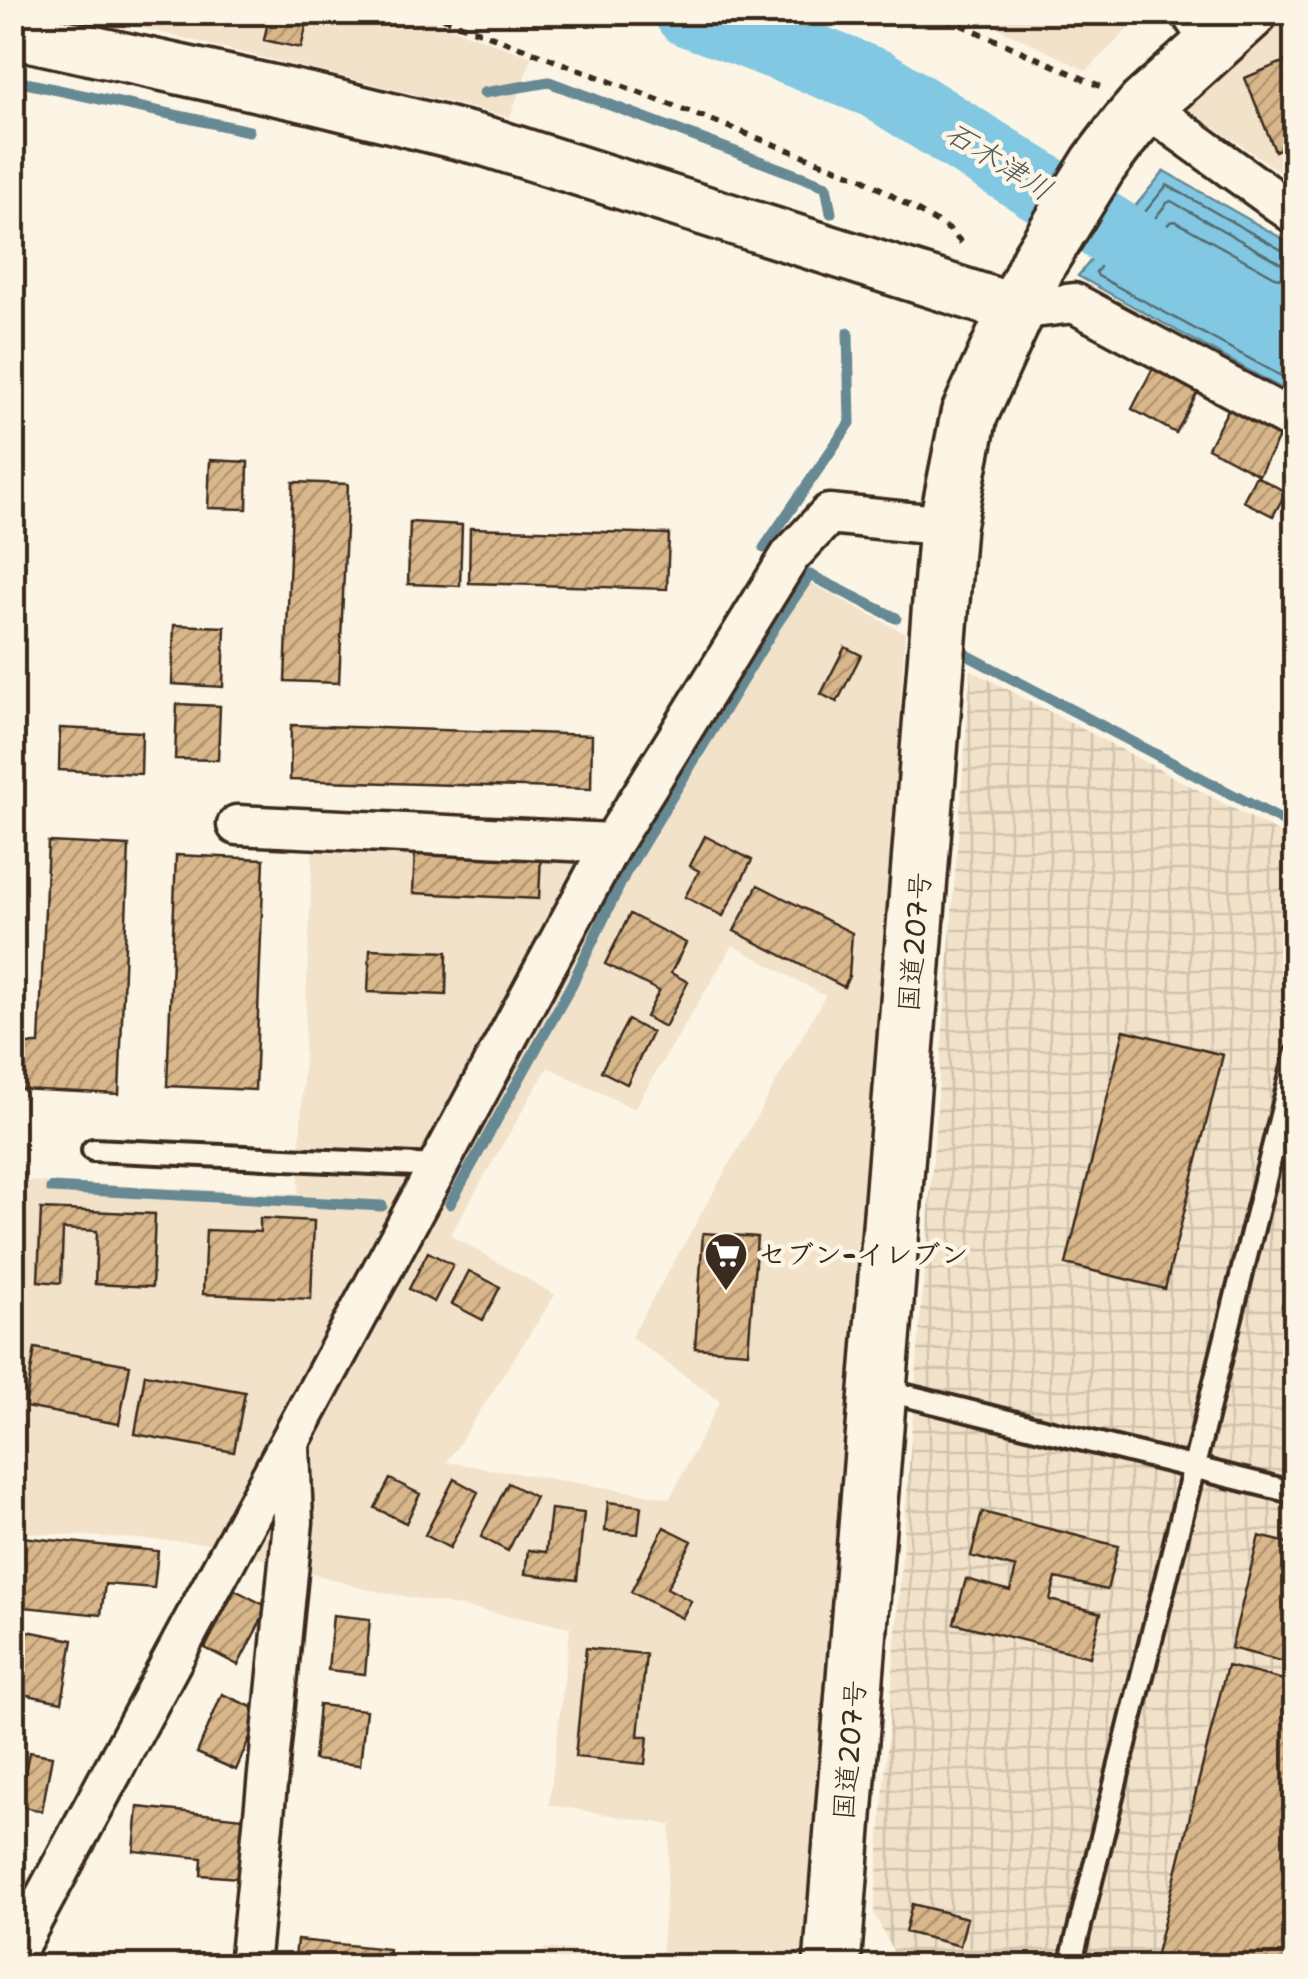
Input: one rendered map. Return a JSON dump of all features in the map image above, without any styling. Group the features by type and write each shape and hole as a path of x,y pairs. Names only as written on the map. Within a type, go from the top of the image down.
{"highway":[{"name":"国道207号","path":"832,1966 947,526 970,415 1039,261 1098,164 1217,23"}],"street":[{"path":"12,33 314,98 488,142 1018,310 1074,303 1296,422"},
{"path":"1136,116 1296,216"},
{"path":"12,1958 612,843 790,556 829,514 947,526"},
{"path":"237,825 612,843"},
{"path":"249,1966 293,1522 290,1444"}],"lane":[{"path":"1070,1966 1296,1055"},
{"path":"93,1150 437,1166"},
{"path":"878,1389 1296,1493"}],"path":[{"path":"428,12 862,178 950,230 973,257"},
{"path":"932,12 1136,116"}],"shaded area":[{"path":"126,12 411,13 532,57 510,117 124,24"},
{"path":"969,13 1155,13 1132,25 1087,71"},
{"path":"1279,13 1295,13 1295,182 1178,102 1220,60"},
{"path":"765,559 905,633 881,1016 838,1569 801,1966 544,1966 544,1948 661,1958 671,1825 549,1805 570,1627 365,1589 209,1543 13,1532 12,1345 25,1181 298,1194 314,815 604,832","holes":["733,945 825,996 631,1337 720,1401 670,1498 447,1462 555,1295 450,1235 548,1067 634,1109"]},
{"path":"971,670 1295,841 1295,1966 941,1966 895,1955 874,1914"},
{"path":"12,1180 25,1181 13,1345"}],"water":[{"path":"1164,171 1295,246 1295,396 1078,276"}],"building":[{"path":"270,12 308,19 301,48 264,40"},
{"path":"1292,58 1296,66 1296,142 1275,151 1245,78"},
{"path":"1154,366 1199,390 1176,433 1132,409"},
{"path":"1230,406 1281,433 1259,475 1208,448"},
{"path":"210,460 248,462 247,509 208,508"},
{"path":"1256,476 1286,492 1273,516 1243,501"},
{"path":"293,482 348,484 339,683 285,681"},
{"path":"410,522 462,525 460,586 408,584"},
{"path":"470,528 669,534 667,589 469,583"},
{"path":"174,625 225,627 223,687 172,684"},
{"path":"845,647 861,655 837,702 821,694"},
{"path":"177,704 220,706 218,760 175,759"},
{"path":"291,725 592,735 591,789 290,780"},
{"path":"60,728 142,732 141,774 59,770"},
{"path":"705,836 752,860 723,916 685,897 699,871 690,866"},
{"path":"48,842 129,846 119,1094 20,1089 22,1044 39,1044"},
{"path":"415,848 541,853 539,899 413,893"},
{"path":"176,855 264,859 255,1090 167,1086"},
{"path":"758,885 852,933 849,976 844,987 734,931"},
{"path":"630,914 686,943 671,973 688,982 665,1027 646,1017 659,991 605,964"},
{"path":"370,949 447,952 446,995 368,992"},
{"path":"628,1020 652,1033 627,1084 601,1071"},
{"path":"1124,1030 1223,1055 1165,1289 1066,1264"},
{"path":"41,1209 155,1214 152,1287 95,1284 97,1231 63,1229 61,1283 38,1281"},
{"path":"260,1218 314,1221 311,1299 203,1294 206,1230 260,1232"},
{"name":"セブン-イレブン","path":"703,1233 757,1237 748,1352 695,1348"},
{"path":"1296,1251 1296,1311 1282,1307"},
{"path":"428,1252 453,1265 434,1302 409,1289"},
{"path":"469,1271 500,1287 483,1320 452,1304"},
{"path":"35,1348 130,1365 119,1424 25,1407"},
{"path":"145,1374 245,1392 234,1452 135,1434"},
{"path":"390,1479 420,1494 406,1523 375,1508"},
{"path":"454,1479 478,1492 450,1548 425,1535"},
{"path":"508,1483 535,1497 508,1551 481,1537"},
{"path":"608,1502 641,1506 638,1534 605,1531"},
{"path":"551,1509 584,1513 577,1580 525,1574 528,1550 546,1552"},
{"path":"982,1512 1118,1546 1107,1590 1056,1578 1050,1600 1101,1613 1090,1657 954,1623 966,1579 1010,1591 1016,1568 971,1556"},
{"path":"664,1527 692,1541 667,1588 691,1601 682,1618 631,1592"},
{"path":"1259,1536 1296,1545 1296,1665 1231,1648"},
{"path":"21,1537 158,1551 154,1588 105,1584 101,1615 14,1606"},
{"path":"235,1590 268,1607 238,1665 205,1648"},
{"path":"333,1615 370,1619 365,1674 328,1670"},
{"path":"12,1628 73,1640 62,1702 12,1692"},
{"path":"586,1648 646,1654 638,1736 648,1736 645,1764 575,1757"},
{"path":"1227,1666 1296,1683 1296,1966 1153,1966"},
{"path":"222,1694 261,1711 236,1770 197,1753"},
{"path":"319,1705 366,1710 360,1765 314,1760"},
{"path":"29,1752 52,1756 42,1811 19,1806"},
{"path":"138,1807 244,1818 238,1878 201,1875 202,1858 134,1851"},
{"path":"912,1904 967,1918 960,1946 905,1932"},
{"path":"297,1940 389,1949 387,1966 294,1966"},
{"path":"417,1953 523,1964 415,1966"}],"waterway":[{"name":"石木津川","path":"689,12 877,84 1209,293 1296,340"},
{"path":"12,80 249,131"},
{"path":"484,93 549,82 826,186 831,213"},
{"path":"764,548 850,423 848,333"},
{"path":"450,1204 572,984 625,874 810,575 896,618"},
{"path":"965,654 1296,828"},
{"path":"51,1188 382,1206"}],"place":[{"name":"セブン-イレブン","path":"726,1292"}]}
